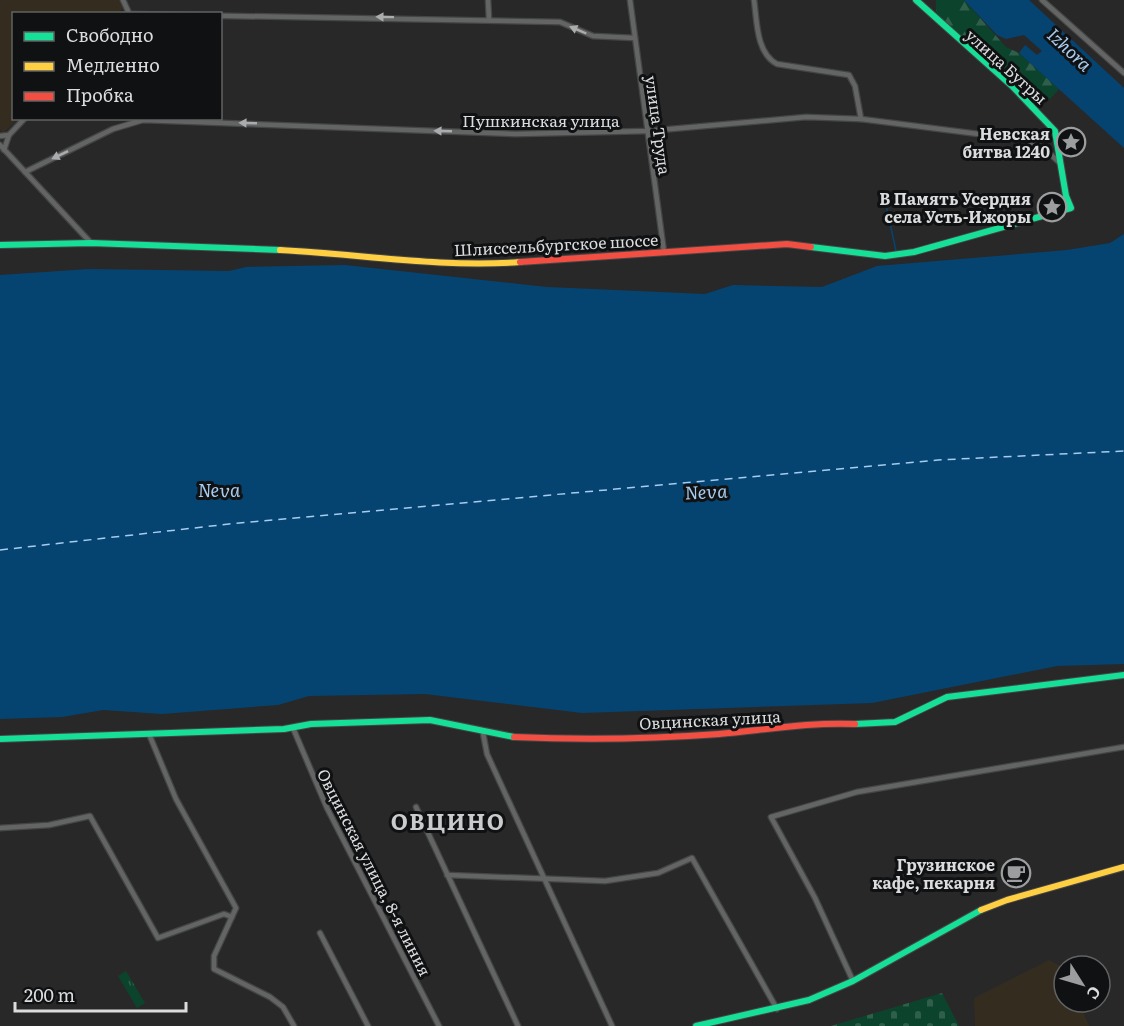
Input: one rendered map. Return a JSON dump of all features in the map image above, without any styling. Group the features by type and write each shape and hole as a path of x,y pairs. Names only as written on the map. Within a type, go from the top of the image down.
{"street":[{"path":"488,0 489,19"},
{"name":"улица Труда","path":"630,0 664,252"},
{"path":"754,0 762,44 767,57 777,64 849,75 855,86 861,119"},
{"name":"улица Бугры","path":"916,0 968,49 1012,86 1055,131 1071,208"},
{"path":"1042,0 1124,73"},
{"path":"222,15 560,22 593,36 635,38"},
{"name":"Пушкинская улица","path":"25,172 113,129 143,120 516,134 648,131 806,117 861,119 1026,140 1046,150 1060,163"},
{"path":"4,150 9,135 23,120"},
{"path":"0,136 9,135"},
{"path":"0,145 91,243"},
{"name":"Шлиссельбургское шоссе","path":"0,246 91,243 344,253 453,264 787,244 885,256 914,252 1071,208"},
{"name":"Овцинская улица","path":"0,739 292,728 312,724 430,720 510,737 562,739 717,734 832,723 875,725 895,722 947,697 1003,688 1124,675"},
{"name":"Овцинская улица, 8-я линия","path":"292,728 327,807 439,1026"},
{"path":"483,733 487,754 541,877 612,1026"},
{"path":"149,734 176,799 236,908 214,956 214,969 283,1006 294,1026"},
{"path":"853,981 815,898 771,817 857,792 1124,747"},
{"path":"416,807 518,1026"},
{"path":"0,828 49,825 90,816 158,938 224,914 232,917"},
{"path":"447,875 605,881 658,873 692,858 777,1009"},
{"path":"696,1026 809,1000 853,981 969,915 1007,900 1124,867"},
{"path":"320,933 368,1026"}],"shaded area":[{"path":"0,0 119,0 123,8 119,12 12,12 12,120 17,120 3,133 0,129"},
{"path":"1049,960 1052,962 1052,1014 1084,1014 1089,1026 975,1026 974,998"}],"green space":[{"path":"936,0 964,0 1006,47 1019,53 1059,89 1050,99 1040,102 1013,83 1011,77 1016,76 1019,69 1015,67 1007,72 986,61 942,20 936,12"},
{"path":"126,971 145,1003 137,1008 118,976"},
{"path":"942,993 959,1026 831,1026"}],"water":[{"name":"Izhora","path":"964,0 1029,0 1124,88 1124,148 1019,53 1025,45 1037,55 1042,51 1024,35 1006,39 997,35"},
{"name":"Neva","path":"1124,234 1124,664 1057,666 872,703 582,713 425,694 309,696 278,705 162,714 103,710 62,717 0,719 0,275 89,269 229,271 246,267 345,265 547,287 705,294 733,285 822,287 877,266 1067,250 1110,243"}],"waterway":[{"path":"886,205 896,251"}],"ferry route":[{"path":"0,550 229,524 938,460 1124,451"}],"traffic: fast":[{"path":"811,247 885,256 914,252 1071,208 1066,196 1055,131 1012,86 916,0"},
{"path":"0,245 91,243 280,250"},
{"path":"855,724 895,722 947,697 1124,675"},
{"path":"0,739 284,729 311,724 430,720 514,737"},
{"path":"696,1026 809,1000 853,981 981,910"}],"traffic: slow":[{"path":"280,250 430,262 520,262"},
{"path":"981,910 1007,900 1124,867"}],"traffic: jam":[{"path":"520,262 787,244 811,247"},
{"path":"514,737 591,739 668,737 804,725 855,724"}],"place":[{"name":"Невская битва 1240","path":"1071,142"},
{"name":"В Память Усердия села Усть-Ижоры","path":"1052,207"},
{"name":"Грузинское кафе, пекарня","path":"1016,873"}],"district":[{"name":"ОВЦИНО","path":"448,820"}]}
